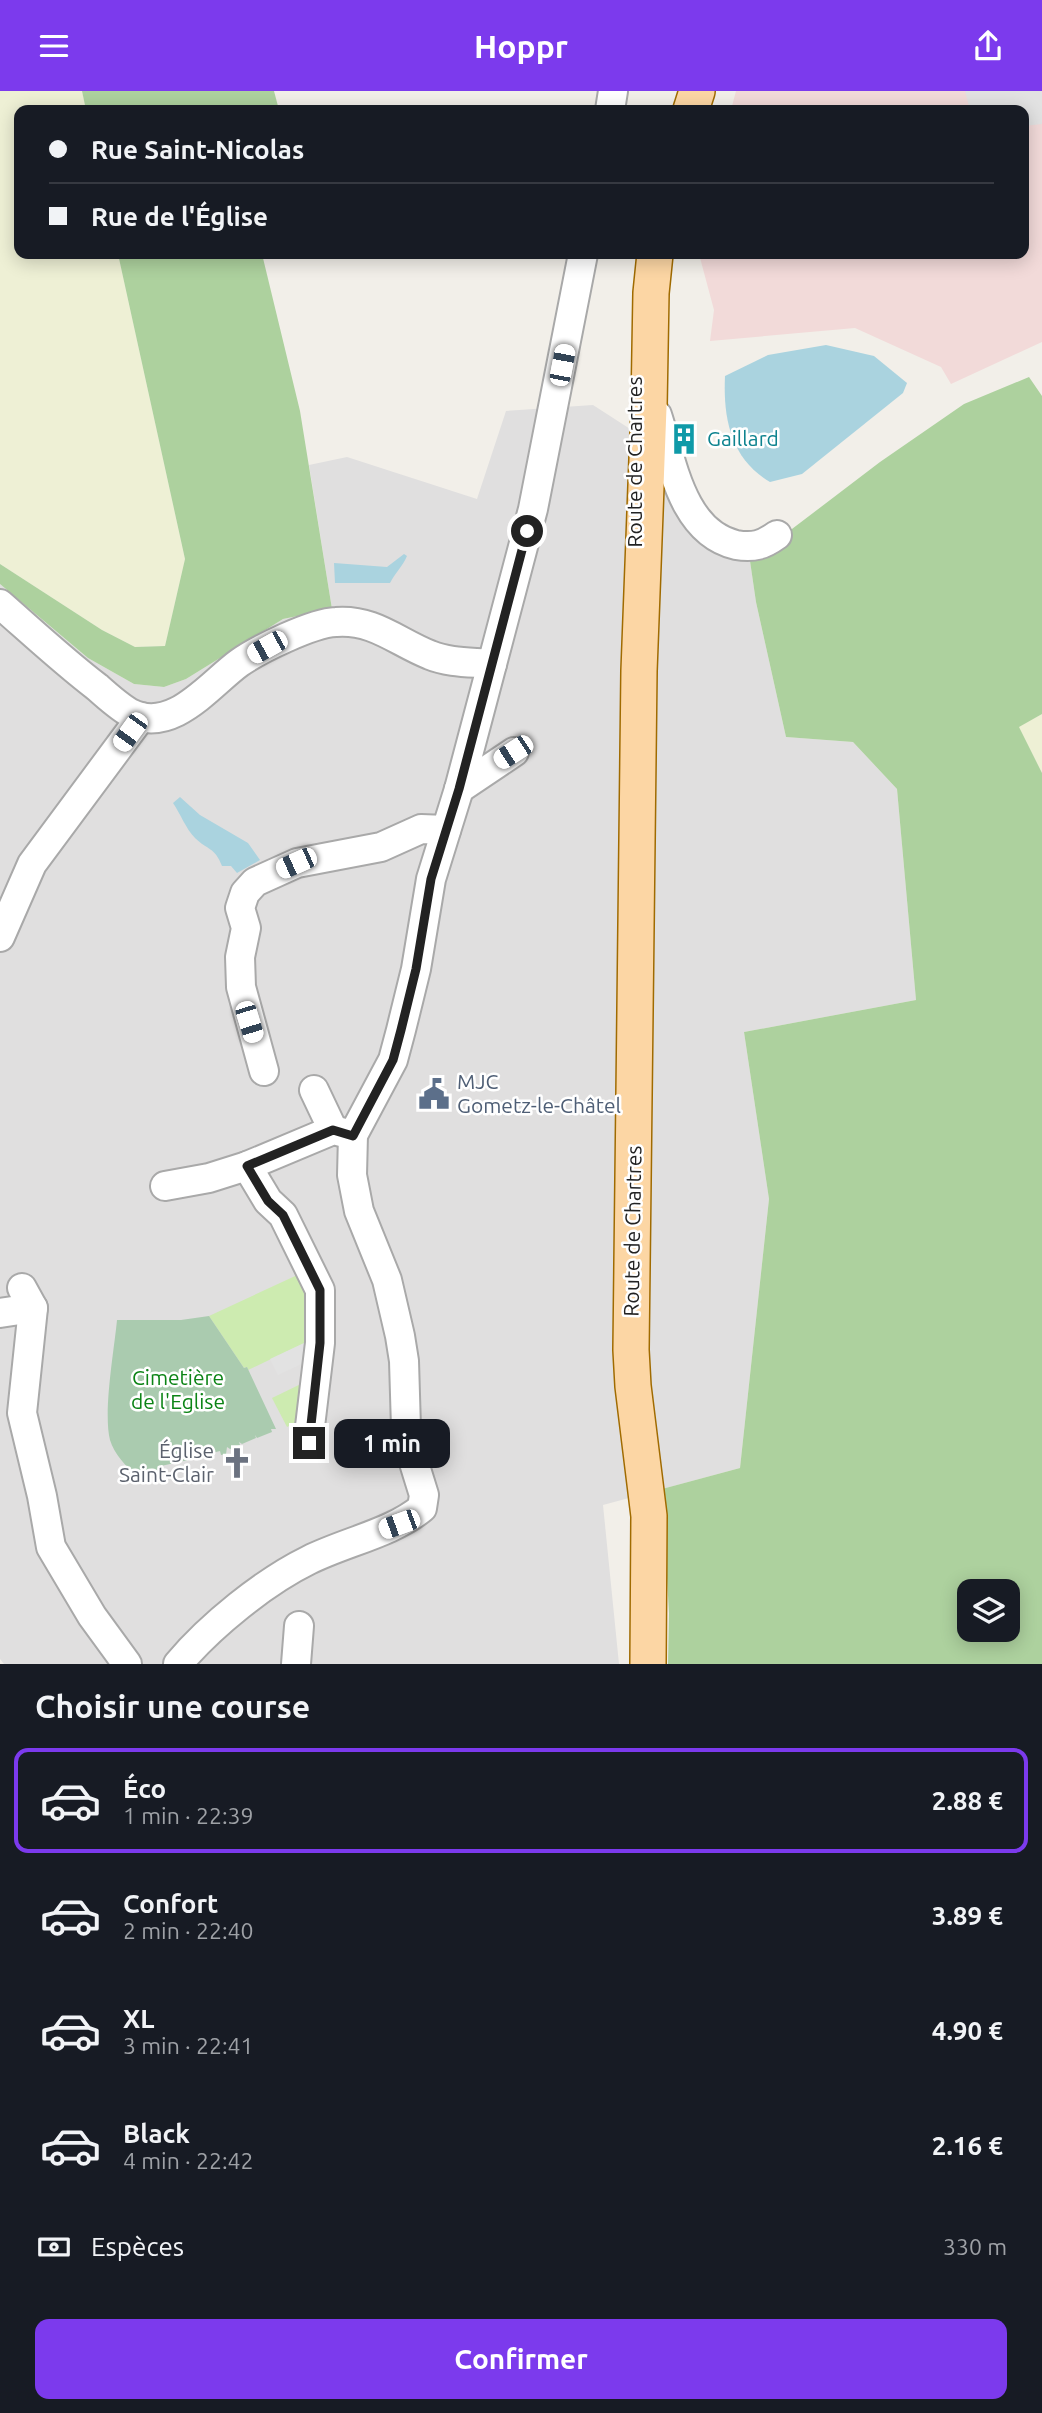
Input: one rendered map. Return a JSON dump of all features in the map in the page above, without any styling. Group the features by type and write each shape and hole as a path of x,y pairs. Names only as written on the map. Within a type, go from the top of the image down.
{"main road":[{"name":"Route de Chartres","path":"637,259 642,406 631,1350 649,1516 648,1664"},
{"name":"Route de Chartres","path":"642,406 654,259"}],"street":[{"path":"164,1186 209,1178 343,1133 393,1060 416,969 431,879 459,789 533,509 582,259"},
{"path":"642,406 657,415 680,489 696,519 727,543 747,547 763,545 777,535"},
{"path":"0,604 99,689 129,712 141,717 167,715 187,707 240,662 309,629 334,622 370,625 430,655 455,661 492,664"},
{"path":"0,937 32,865 141,717"},
{"path":"459,789 513,752"},
{"path":"264,1071 241,987 240,957 246,927 240,908 246,893 255,882 296,863 381,846 421,829 446,830"},
{"path":"178,1664 199,1640 279,1577 345,1544 399,1524 422,1508 424,1495 408,1439 404,1405 404,1361 387,1280 359,1211 343,1133 314,1090"},
{"path":"247,1166 268,1201 283,1215 320,1290 320,1343 309,1443"},
{"path":"0,1313 27,1298 22,1413 51,1547 92,1616 127,1664"},
{"path":"296,1664 299,1626"}],"shaded area":[{"path":"736,91 1042,91 1042,342 951,384 941,367 855,328 710,341 714,310 700,259 1029,259 1029,105 732,105"},
{"path":"965,91 1042,91 1042,124 1029,125 1029,105 969,105"},
{"path":"593,405 658,447 715,549 750,561 756,602 786,737 853,742 897,789 916,1000 744,1032 769,1199 740,1468 603,1505 619,1664 4,1664 0,1659 0,584 88,658 134,684 164,687 186,679 283,619 332,609 309,465 347,457 477,499 506,411"},
{"path":"304,1343 312,1359 278,1375 270,1359"}],"green space":[{"path":"0,91 82,91 85,105 14,105 14,259 119,259 185,559 165,646 135,647 102,630 0,564"},
{"path":"82,91 274,91 278,105 85,105"},
{"path":"119,259 263,259 300,411 332,609 283,619 186,679 164,687 134,684 88,658 0,584 0,564 102,630 135,647 165,646 185,559"},
{"path":"1029,377 1042,396 1042,714 1019,727 1042,773 1042,1664 668,1664 669,1613 662,1489 740,1468 769,1199 744,1032 916,1000 897,789 853,742 786,737 756,602 750,561 880,462 964,404"},
{"path":"1042,714 1042,773 1018,727"},
{"path":"306,1271 311,1340 248,1370 247,1367 244,1368 209,1316"},
{"name":"Cimetière de l'Eglise","path":"209,1316 244,1368 247,1367 276,1429 271,1429 272,1432 257,1438 255,1435 256,1438 242,1444 239,1442 240,1445 230,1449 227,1447 226,1454 221,1455 220,1451 212,1453 212,1456 199,1457 197,1454 197,1458 161,1466 162,1472 135,1476 114,1450 108,1428 108,1398 117,1320 181,1320"},
{"path":"305,1382 307,1417 287,1427 272,1398"}],"water":[{"path":"826,345 874,356 907,383 903,393 802,474 770,482 746,462 732,437 726,407 725,376 768,355"},
{"path":"404,554 407,556 390,583 335,583 334,563 387,567"},
{"path":"180,797 200,815 248,843 260,860 237,873 231,866 222,866 214,852 195,838 186,826 173,803"}],"place":[{"name":"Gaillard","path":"684,439"},
{"name":"MJC Gometz-le-Châtel","path":"434,1094"},
{"name":"Église Saint-Clair","path":"237,1463"}],"route":[{"path":"309,1443 320,1343 320,1290 283,1215 268,1201 247,1166 333,1130 353,1136 393,1060 416,969 431,879 459,789 527,531"}]}
